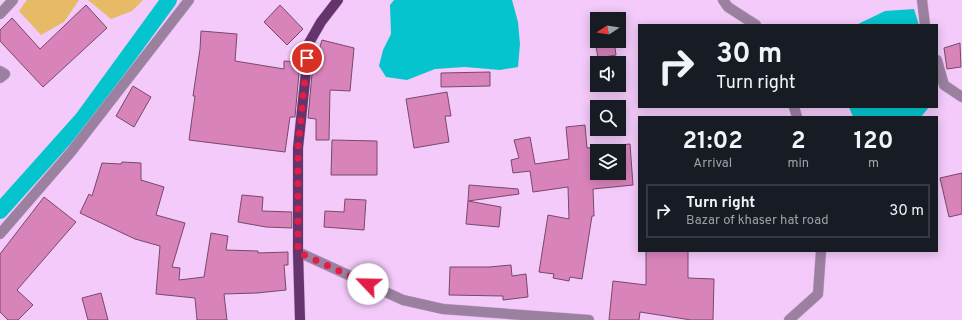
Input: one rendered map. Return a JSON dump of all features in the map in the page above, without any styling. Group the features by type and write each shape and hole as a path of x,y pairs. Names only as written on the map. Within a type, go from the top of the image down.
{"main road":[{"path":"300,320 298,252 298,148 309,43 321,22 338,0"}],"street":[{"path":"0,14 14,0"},
{"path":"0,234 71,152 189,0"},
{"path":"723,0 728,7 754,24"},
{"path":"922,0 925,24"},
{"path":"938,64 944,85 962,97"},
{"path":"0,71 5,74 0,78"},
{"path":"298,252 403,300 443,309 589,320"},
{"path":"788,320 818,294 821,252"}],"shaded area":[{"path":"27,0 79,0 64,22 41,35 19,11"},
{"path":"88,0 143,0 132,11 111,19"},
{"path":"394,0 512,0 518,22 520,44 518,67 500,70 465,67 435,69 407,80 386,77 379,66 383,50 391,34 390,5"},
{"path":"914,9 919,24 858,24 885,11"},
{"path":"849,108 928,108 922,116 853,116"}],"building":[{"path":"86,5 107,28 43,87 0,41 0,30 12,18 40,49"},
{"path":"280,5 303,29 287,45 264,22"},
{"path":"201,31 237,34 235,61 284,69 284,61 300,62 295,117 290,117 285,152 189,140"},
{"path":"322,40 354,48 350,91 330,90 329,140 316,140 316,119 308,118 313,63 315,63"},
{"path":"960,43 961,67 947,69 944,48"},
{"path":"596,48 615,48 616,55 598,56"},
{"path":"490,72 490,86 441,87 441,73"},
{"path":"133,86 151,97 134,127 116,116"},
{"path":"447,92 451,116 445,116 449,142 414,148 406,99"},
{"path":"585,125 587,148 590,148 590,180 626,180 626,144 630,144 633,185 593,189 594,216 592,216 582,279 570,277 569,281 553,278 554,274 539,272 548,215 569,219 568,187 533,192 530,171 513,173 511,160 519,158 514,140 530,137 535,164 569,159 566,127"},
{"path":"332,140 377,141 377,175 331,175"},
{"path":"122,162 141,163 141,180 164,187 156,215 185,223 172,267 180,268 179,280 204,277 211,233 228,236 226,250 258,251 258,253 288,252 288,265 284,265 286,290 224,294 227,320 197,320 195,298 156,294 160,246 135,239 80,213 89,194 92,196 102,163 121,164"},
{"path":"962,173 962,214 949,217 940,178"},
{"path":"469,185 518,189 519,194 468,201"},
{"path":"242,195 263,197 262,211 292,212 292,228 266,227 238,222"},
{"path":"44,197 76,222 17,290 33,305 18,320 8,320 0,312 0,254"},
{"path":"345,199 366,200 364,230 324,227 325,211 344,212"},
{"path":"468,201 501,207 499,227 466,224"},
{"path":"646,252 688,252 688,278 714,279 713,320 691,320 640,312 639,320 609,320 613,281 646,285"},
{"path":"511,265 512,276 526,274 528,297 503,300 503,296 449,295 450,267 489,267"},
{"path":"101,293 108,320 88,320 82,298"}],"waterway":[{"path":"0,211 83,118 169,0"}],"route":[{"path":"307,58 298,148 298,252 368,284"}]}
